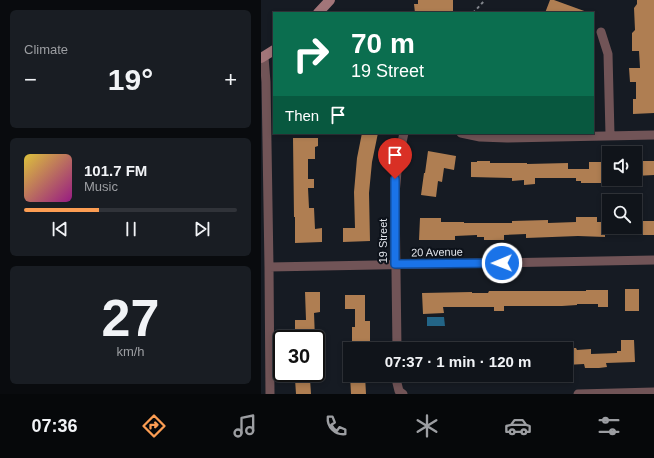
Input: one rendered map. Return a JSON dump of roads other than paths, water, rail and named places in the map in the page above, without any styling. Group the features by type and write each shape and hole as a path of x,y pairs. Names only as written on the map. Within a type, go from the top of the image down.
{"street":[{"path":"319,12 330,0"},
{"path":"601,32 608,54 610,136"},
{"path":"270,394 265,358 269,267 266,82 263,58 273,51"},
{"name":"19 Street","path":"397,342 395,179 404,134"},
{"path":"466,134 481,137 507,138 654,135"},
{"name":"20 Avenue","path":"269,267 654,260"},
{"path":"397,382 399,391 403,394"},
{"path":"578,394 654,392"}],"water":[{"path":"427,317 444,317 445,326 427,326"}]}
